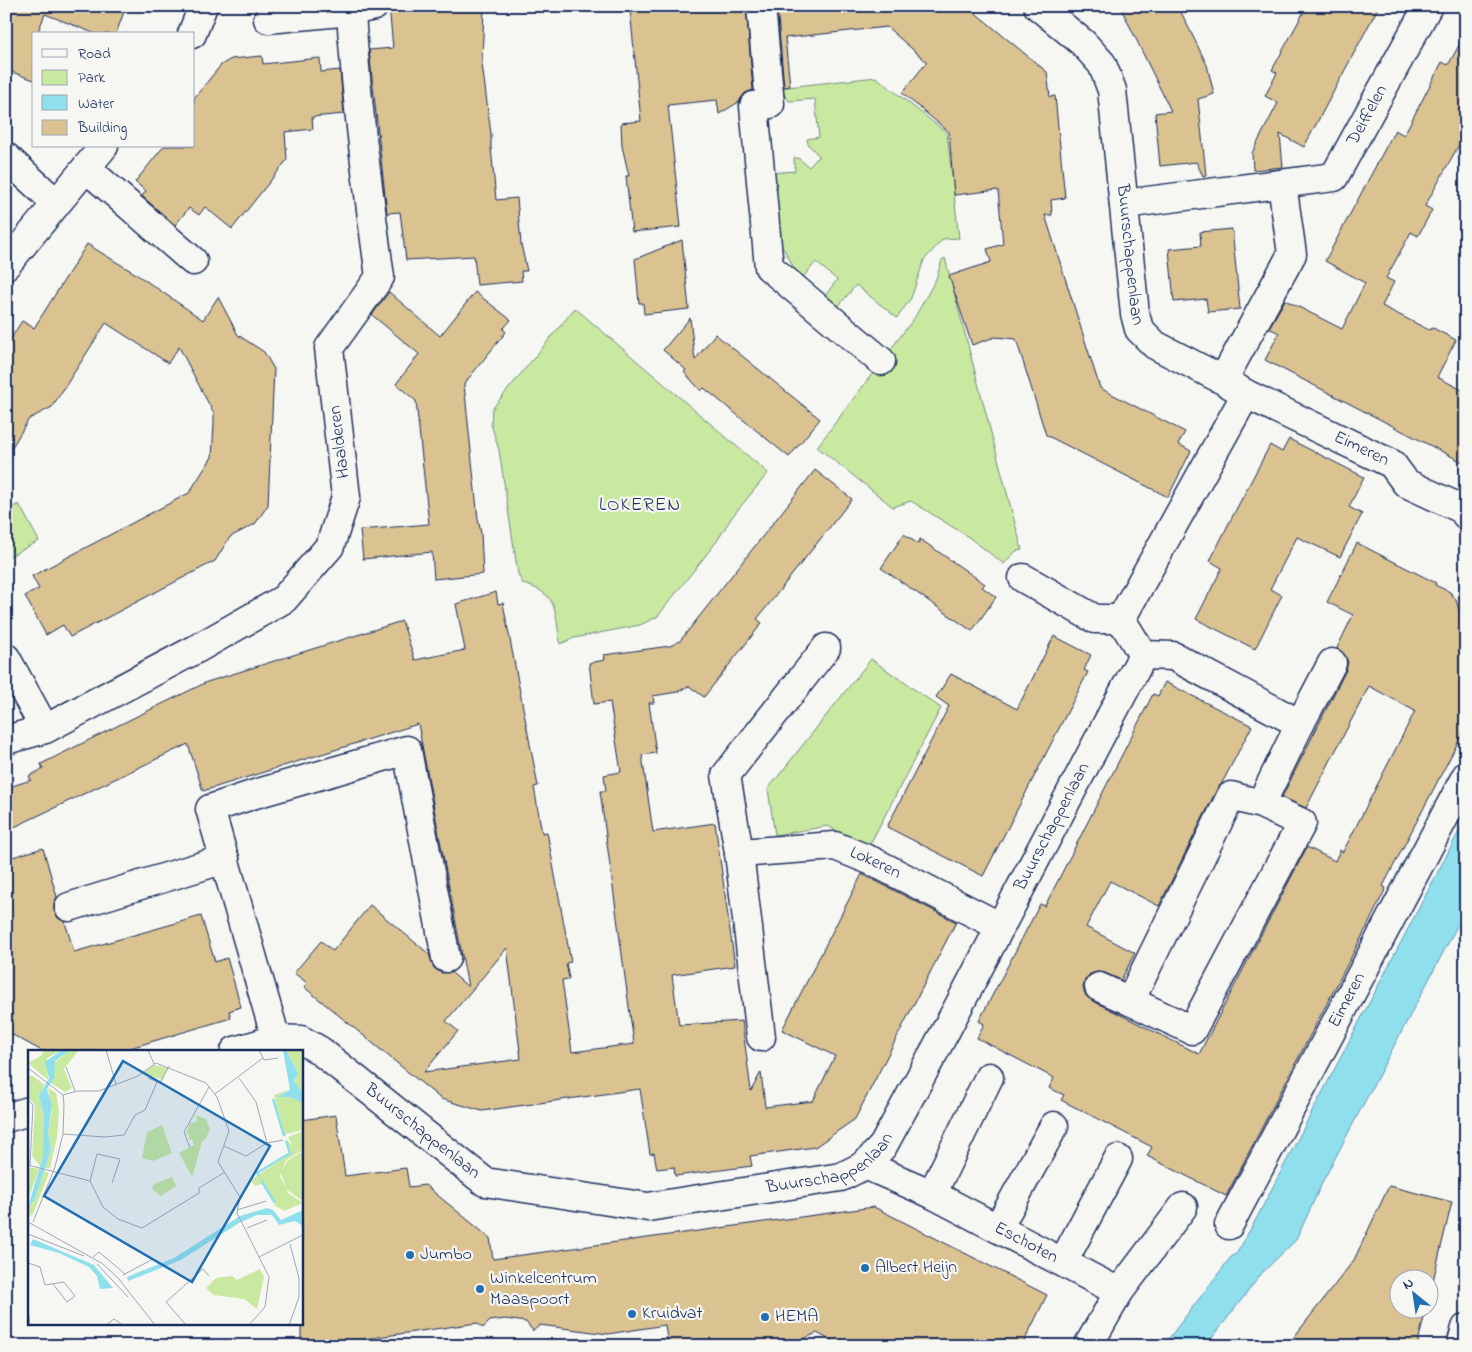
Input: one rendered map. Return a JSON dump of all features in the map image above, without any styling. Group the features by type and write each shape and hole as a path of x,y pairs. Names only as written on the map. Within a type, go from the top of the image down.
{"street":[{"path":"193,32 203,6"},
{"path":"762,6 770,104 754,106 769,267 880,361"},
{"name":"Buurschappenlaan","path":"1038,6 1082,43 1102,64 1112,90 1135,314 1139,329 1155,345 1246,394"},
{"name":"Deiffelen","path":"1124,204 1334,177 1428,6"},
{"name":"Haalderen","path":"6,740 46,729 200,647 284,599 330,546 346,497 329,348 380,277 364,148 362,9 268,19"},
{"path":"6,265 102,148"},
{"path":"6,157 56,203"},
{"path":"86,168 194,261"},
{"path":"1223,380 1292,254 1282,184"},
{"path":"1121,619 1246,394"},
{"name":"Eimeren","path":"1246,394 1392,464 1406,483 1464,510 1466,515"},
{"path":"1023,578 1095,620 1121,619"},
{"path":"1121,619 1143,655 1173,656 1300,724"},
{"path":"761,1037 739,854 726,775 826,648"},
{"name":"Buurschappenlaan","path":"238,1050 276,1039 301,1040 319,1050 485,1182 648,1207 842,1177 865,1165 883,1146 1143,655"},
{"path":"6,658 46,729"},
{"path":"1260,804 1332,663"},
{"path":"276,1039 210,809 407,750 446,958"},
{"name":"Eimeren","path":"1229,1225 1466,776"},
{"path":"1099,986 1130,1001 1192,1030 1302,824 1260,804 1231,796 1130,1001"},
{"name":"Lokeren","path":"739,854 835,846 872,861 999,926"},
{"path":"69,906 225,858"},
{"path":"932,1194 989,1077"},
{"path":"6,1118 28,1111"},
{"path":"998,1228 1054,1126"},
{"path":"1063,1262 1118,1159"},
{"name":"Eschoten","path":"865,1165 932,1194 1118,1292"},
{"path":"1088,1346 1118,1292 1183,1207"},
{"path":"1461,1346 1466,1328"}],"green space":[{"path":"876,77 947,133 959,238 943,239 924,260 911,298 897,318 856,285 837,308 824,297 837,280 816,262 799,282 793,276 795,270 784,249 776,248 771,173 795,171 794,158 798,158 809,167 819,156 808,144 807,139 819,137 815,99 789,101 779,88"},
{"path":"945,258 1022,550 1016,551 1004,564 967,536 911,501 893,507 817,447 915,317 936,279 942,260"},
{"path":"575,308 768,473 732,517 717,541 657,617 640,625 574,638 560,644 556,613 553,605 543,593 523,584 518,574 499,450 491,424 492,409"},
{"path":"19,504 39,541 6,558 6,510"},
{"path":"871,659 941,708 868,848 828,826 775,835 768,789"}],"water":[{"path":"1466,818 1466,909 1323,1181 1296,1240 1262,1273 1206,1346 1163,1346 1231,1257 1237,1253"}],"building":[{"path":"6,6 126,6 117,32 91,32 45,14 38,32 32,32 32,79 6,70"},
{"path":"389,6 484,6 482,64 491,134 496,200 517,198 521,244 527,271 521,271 522,281 477,285 474,256 406,260 400,212 387,213 369,50 393,48"},
{"path":"634,6 746,6 753,90 745,93 739,102 719,114 717,100 668,105 681,227 632,232 626,176 629,176 622,146 621,123 641,121 630,9 634,9"},
{"path":"777,6 967,6 1047,72 1050,97 1055,96 1065,198 1051,200 1052,215 1045,215 1100,388 1185,432 1178,444 1191,451 1168,497 1046,435 1016,339 995,337 972,345 949,276 991,262 987,249 1003,244 998,190 954,195 949,132 902,93 927,62 887,27 785,38 790,86 784,87"},
{"path":"1120,6 1178,6 1207,65 1214,94 1198,99 1206,175 1203,176 1196,162 1160,166 1155,113 1171,111"},
{"path":"1307,6 1379,6 1304,147 1280,134 1283,167 1253,170 1252,153 1278,103 1265,96 1277,73 1272,70"},
{"path":"1466,33 1466,132 1425,206 1432,210 1418,236 1411,232 1386,278 1394,282 1382,306 1429,330 1433,328 1456,340 1437,377 1466,392 1466,464 1265,360 1279,333 1269,328 1285,300 1342,329 1365,283 1325,261 1395,130 1404,135 1442,62 1448,65"},
{"path":"262,56 263,64 320,58 321,72 340,70 344,114 312,117 313,129 285,132 287,160 232,229 205,207 199,215 189,208 175,225 142,196 146,191 135,182 162,148 195,148 195,97 221,65 231,59"},
{"path":"1232,229 1240,309 1208,312 1206,299 1174,302 1169,249 1201,246 1200,232"},
{"path":"682,240 689,309 644,314 643,303 639,303 635,259"},
{"path":"87,244 136,274 203,320 218,297 238,335 264,352 274,369 268,505 255,524 230,537 215,561 70,637 63,625 46,635 25,596 39,589 32,576 189,493 212,457 214,424 214,414 179,347 168,363 106,323 52,407 29,419 6,457 6,346 22,321 34,328"},
{"path":"389,292 440,336 475,292 511,320 503,329 506,332 464,384 481,533 483,574 434,579 432,552 363,559 360,530 429,524 416,401 396,384 419,354 372,315"},
{"path":"690,318 695,360 715,334 820,419 789,457 704,388 701,391 684,372 686,370 663,350"},
{"path":"1289,439 1364,477 1349,507 1362,514 1340,557 1297,537 1270,589 1282,595 1255,649 1196,619 1222,568 1210,561 1228,525 1270,445 1282,452"},
{"path":"815,470 852,499 757,619 762,623 704,697 689,686 677,692 653,696 654,703 649,703 656,753 642,755 653,832 715,823 735,966 672,975 679,1025 742,1021 751,1091 761,1072 765,1107 813,1101 835,1056 782,1030 862,874 956,922 855,1119 815,1147 750,1156 752,1166 675,1176 674,1167 657,1169 654,1153 650,1154 640,1089 482,1111 441,1099 304,987 307,983 294,973 321,941 333,951 370,905 429,954 434,968 441,973 451,972 468,987 418,724 203,791 188,744 6,831 6,788 31,780 29,776 43,769 41,764 207,682 402,621 415,660 465,650 456,604 496,592 498,604 503,603 538,786 534,787 542,833 547,832 571,962 566,963 569,979 562,980 572,1052 634,1044 600,791 606,791 604,775 621,772 610,702 594,704 589,663 605,660 604,655 670,646 680,641","holes":["507,948 521,1059 424,1072 458,1031 446,1021"]},
{"path":"904,534 918,544 920,539 985,584 982,587 996,597 972,631 881,568"},
{"path":"1357,543 1436,583 1435,585 1450,592 1456,600 1465,628 1458,630 1466,652 1466,727 1383,886 1386,888 1368,925 1226,1196 1147,1156 1152,1147 1061,1100 1064,1095 1049,1088 1054,1078 977,1038 984,1024 979,1021 1040,904 1045,906 1153,694 1158,696 1165,682 1252,726 1217,789 1159,906 1110,881 1086,927 1135,953 1121,980 1105,973 1097,972 1090,974 1085,980 1083,988 1086,996 1093,1001 1199,1054 1307,847 1335,861 1340,850 1343,852 1415,711 1369,686 1306,808 1282,797 1346,670 1348,662 1345,655 1337,648 1353,615 1327,602"},
{"path":"1054,636 1091,655 1084,670 1088,672 983,876 887,827 949,706 936,697 951,674 1017,709"},
{"path":"43,848 57,897 54,903 54,911 58,918 65,922 74,952 201,916 215,962 227,958 241,1007 229,1011 231,1018 123,1050 40,1050 9,1033 6,1023 6,859"},
{"path":"336,1115 345,1176 406,1168 409,1187 425,1185 490,1238 493,1259 874,1207 1047,1295 1022,1346 841,1346 817,1333 801,1340 755,1346 668,1346 665,1325 608,1334 540,1325 533,1331 526,1322 505,1319 490,1321 483,1328 477,1323 364,1339 362,1341 330,1346 301,1346 302,1120"},
{"path":"1389,1186 1452,1202 1436,1270 1390,1270 1390,1320 1424,1320 1417,1346 1287,1346 1354,1260"}],"place":[{"name":"Jumbo","path":"410,1255"},
{"name":"Albert Heijn","path":"865,1268"},
{"name":"Winkelcentrum Maaspoort","path":"480,1289"},
{"name":"Kruidvat","path":"632,1314"},
{"name":"HEMA","path":"765,1317"}],"district":[{"name":"LOKEREN","path":"640,505"}]}
